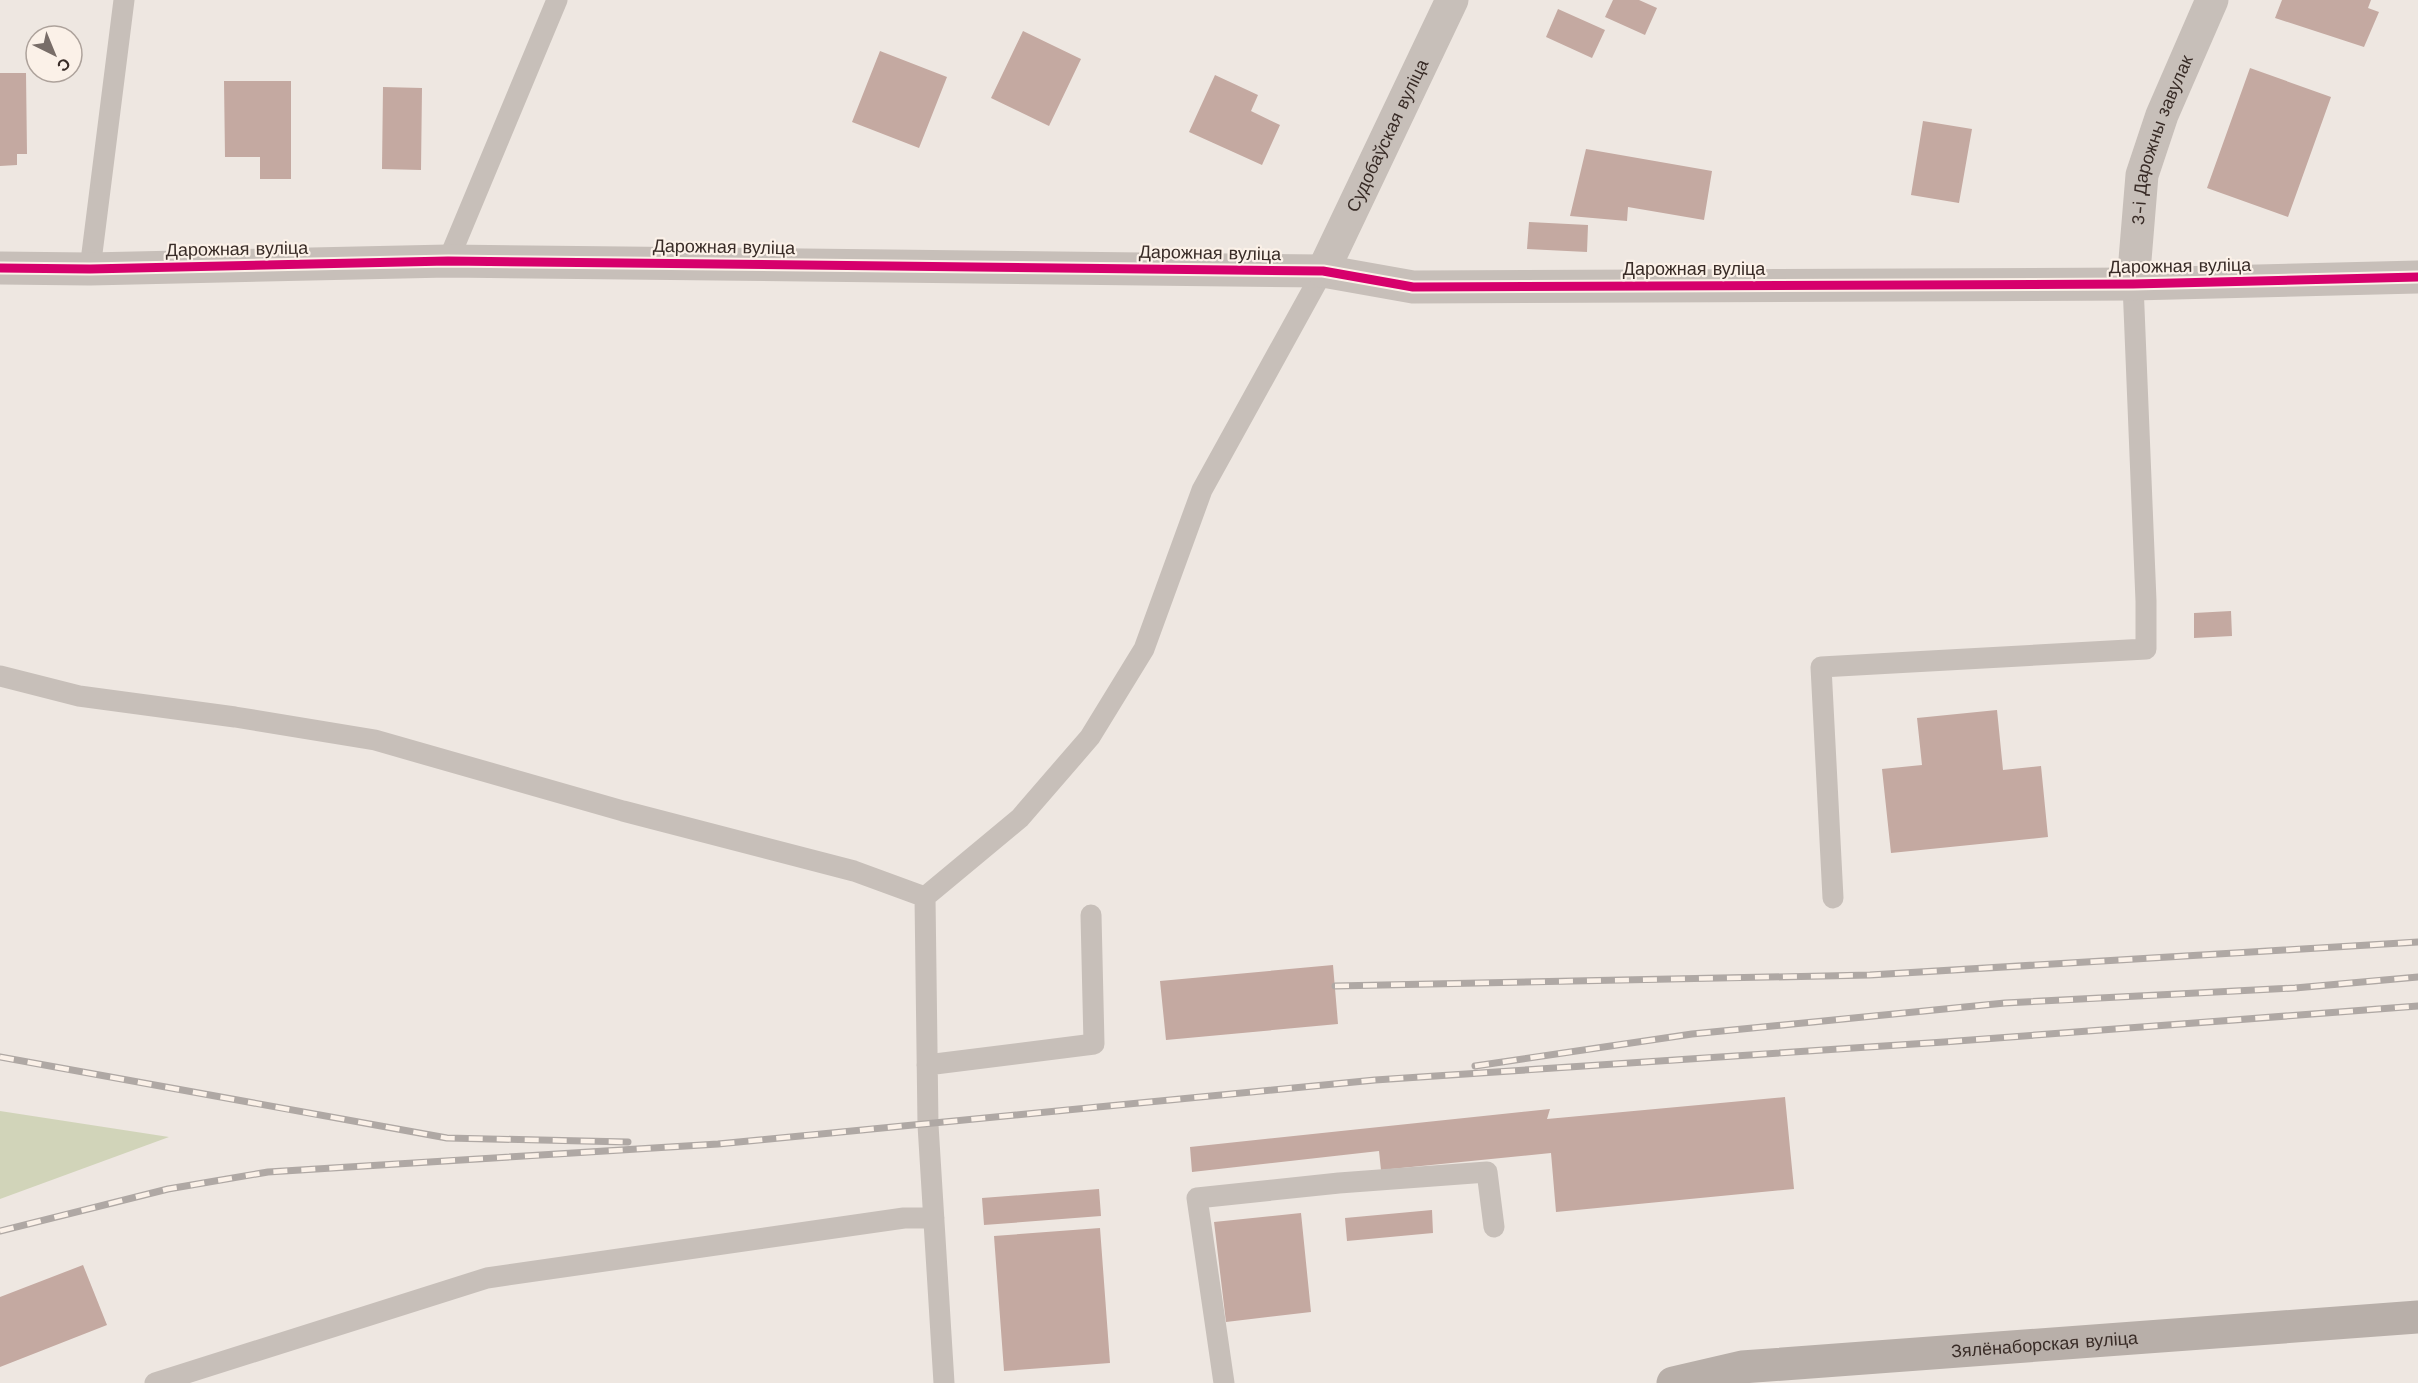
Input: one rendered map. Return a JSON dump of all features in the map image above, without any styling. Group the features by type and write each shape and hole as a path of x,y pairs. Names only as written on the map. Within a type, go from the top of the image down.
{"main road":[{"name":"Зялёнаборская вуліца","path":"1673,1383 1742,1367 2418,1317"}],"street":[{"name":"Судобаўская вуліца","path":"1323,271 1452,0"},
{"name":"3-і Дарожны завулак","path":"2133,284 2142,175 2162,115 2212,0"},
{"name":"Дарожная вуліца","path":"0,268 90,269 448,261 1323,271 1413,287 2133,284 2418,277"}],"lane":[{"path":"90,269 124,0"},
{"path":"448,261 557,0"},
{"path":"924,897 1020,818 1090,737 1144,649 1202,490 1323,271"},
{"path":"1833,898 1821,667 2146,649 2133,284"},
{"path":"0,676 79,696 235,717 375,740 623,811 854,871 924,897"},
{"path":"924,897 927,1065 944,1383"},
{"path":"927,1065 1095,1044 1091,915"},
{"path":"1224,1383 1197,1198 1339,1183 1487,1172 1494,1227"},
{"path":"155,1383 487,1278 904,1218 934,1218"}],"green space":[{"path":"0,1111 169,1137 0,1199"}],"building":[{"path":"1613,0 1639,0 1657,8 1645,35 1605,17"},
{"path":"2282,0 2371,0 2368,8 2379,12 2364,47 2275,18"},
{"path":"1558,9 1605,30 1592,58 1546,37"},
{"path":"1023,31 1081,59 1049,126 991,98"},
{"path":"880,51 947,77 919,148 852,122"},
{"path":"2250,68 2331,97 2288,217 2207,188"},
{"path":"0,73 24,73 27,154 17,154 17,165 0,166"},
{"path":"1215,75 1258,95 1251,111 1280,125 1262,165 1189,132"},
{"path":"224,81 291,81 291,179 260,179 260,157 225,157"},
{"path":"383,87 422,88 421,170 382,169"},
{"path":"1923,121 1972,129 1959,203 1911,195"},
{"path":"1586,149 1712,171 1704,220 1628,207 1627,221 1570,216"},
{"path":"1529,222 1588,225 1587,252 1527,249"},
{"path":"2231,611 2232,636 2194,638 2194,613"},
{"path":"1997,710 2003,770 2041,766 2048,837 1891,853 1882,769 1922,765 1917,718"},
{"path":"1333,965 1338,1024 1166,1040 1160,981"},
{"path":"1785,1097 1794,1189 1556,1212 1551,1153 1381,1170 1379,1151 1192,1172 1190,1147 1550,1109 1547,1119"},
{"path":"1099,1189 1101,1216 984,1225 982,1198"},
{"path":"1432,1210 1433,1233 1347,1241 1345,1218"},
{"path":"1301,1213 1311,1312 1226,1322 1214,1222"},
{"path":"1100,1228 1110,1363 1004,1371 994,1236"},
{"path":"83,1265 107,1325 0,1367 0,1297"}],"railway":[{"path":"1335,986 1870,975 2418,942"},
{"path":"1475,1066 1692,1034 2005,1003 2295,988 2418,977"},
{"path":"0,1231 168,1189 268,1172 718,1144 1375,1080 1944,1042 2418,1006"},
{"path":"0,1057 447,1138 628,1142"}],"cycle path":[{"path":"0,268 90,269 448,261 1323,271 1413,287 2133,284 2418,277"}]}
